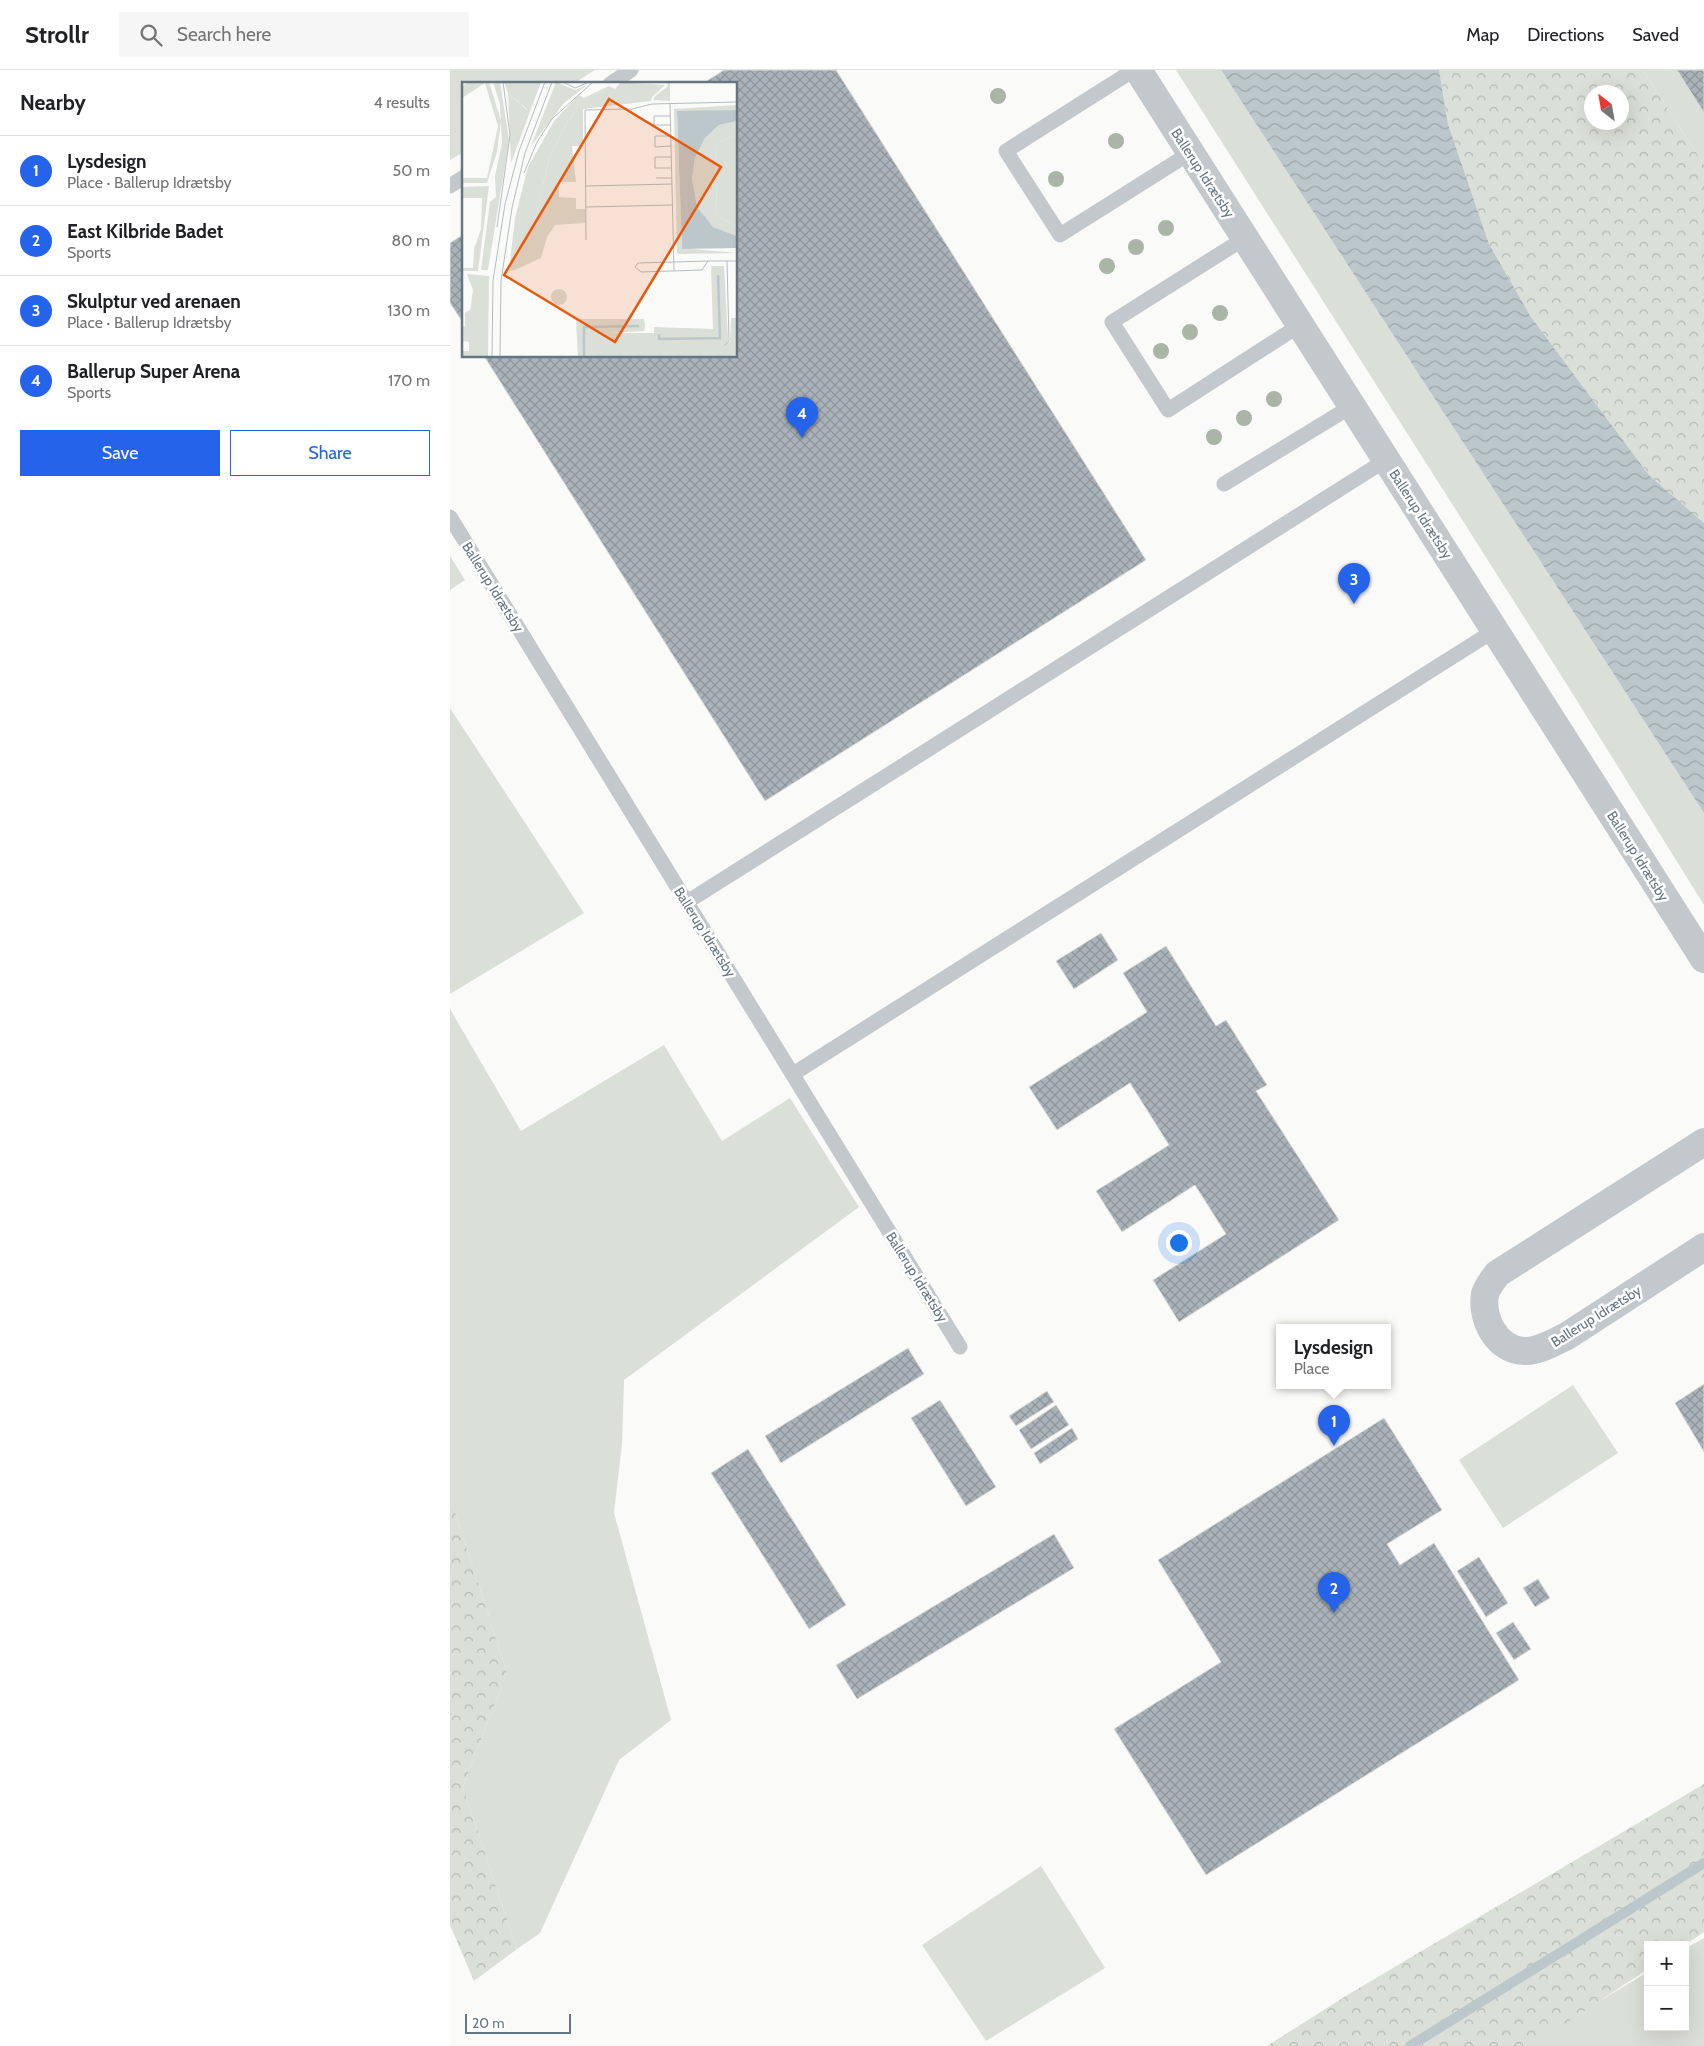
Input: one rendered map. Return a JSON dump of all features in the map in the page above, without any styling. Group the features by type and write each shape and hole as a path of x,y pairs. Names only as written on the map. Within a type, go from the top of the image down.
{"street":[{"name":"Ballerup Idrætsby","path":"1136,70 1704,959"},
{"name":"Ballerup Idrætsby","path":"1704,1142 1496,1274 1486,1292 1484,1309 1490,1329 1506,1346 1523,1352 1545,1347 1567,1336 1704,1247"}],"lane":[{"path":"613,82 631,70"},
{"path":"1136,70 1006,151 1060,235 1190,153"},
{"path":"450,186 462,178"},
{"path":"1245,238 1112,322 1162,402 1168,410 1300,326"},
{"path":"1224,484 1352,406"},
{"path":"687,902 1386,460"},
{"name":"Ballerup Idrætsby","path":"450,517 960,1347"},
{"path":"793,1074 1495,630"}],"green space":[{"path":"450,70 595,70 576,82 462,82 462,153 450,160"},
{"path":"1176,70 1221,70 1704,813 1704,905 1559,672"},
{"path":"1439,70 1643,70 1704,165 1704,523 1649,475 1531,317 1489,244 1448,124"},
{"path":"1643,70 1704,70 1704,165"},
{"path":"450,556 465,580 450,590"},
{"path":"450,708 584,913 450,994"},
{"path":"450,1009 521,1131 664,1045 722,1141 790,1098 859,1207 624,1380 622,1444 614,1513 671,1720 619,1760 540,1933 517,1949 463,1787 507,1672 450,1497"},
{"path":"1573,1385 1618,1453 1503,1528 1459,1460"},
{"path":"450,1497 507,1672 463,1787 517,1949 474,1981 450,1925"},
{"path":"1704,1784 1704,1932 1689,1942 1644,1941 1644,1972 1531,2046 1267,2046 1349,1994"},
{"path":"1041,1866 1105,1968 986,2041 922,1945"},
{"path":"1704,1938 1704,2046 1524,2046 1644,1974 1644,2031 1689,2031 1689,1947"}],"water":[{"path":"1221,70 1439,70 1448,124 1489,244 1531,317 1649,475 1704,523 1704,813"}],"building":[{"path":"724,70 836,70 1146,560 765,801 485,358 738,358 738,82 705,82"},
{"path":"1677,70 1704,70 1704,113"},
{"path":"462,235 462,321 450,303 450,243"},
{"path":"1101,933 1118,960 1074,989 1056,961"},
{"path":"1166,946 1216,1026 1226,1020 1267,1085 1256,1091 1339,1220 1179,1322 1153,1280 1226,1234 1195,1185 1122,1232 1096,1191 1169,1145 1130,1083 1057,1130 1029,1087 1147,1012 1123,973"},
{"path":"908,1348 924,1374 781,1463 765,1436"},
{"path":"1704,1384 1704,1452 1675,1403"},
{"path":"1047,1391 1054,1402 1016,1426 1009,1416"},
{"path":"940,1400 996,1487 966,1506 911,1418"},
{"path":"1056,1405 1069,1425 1031,1449 1019,1430"},
{"path":"1384,1418 1442,1510 1387,1544 1400,1565 1434,1543 1519,1680 1206,1875 1114,1729 1221,1662 1158,1560"},
{"path":"1072,1428 1078,1439 1040,1464 1034,1453"},
{"path":"748,1449 846,1605 809,1629 711,1473"},
{"path":"1054,1534 1074,1568 857,1699 836,1665"},
{"path":"1479,1557 1508,1603 1486,1617 1457,1571"},
{"path":"1538,1579 1550,1598 1535,1607 1523,1588"},
{"path":"1513,1622 1531,1649 1514,1660 1496,1633"}],"waterway":[{"path":"1410,2046 1704,1863"}],"place":[{"name":"Ballerup Super Arena","path":"802,438"},
{"name":"Skulptur ved arenaen","path":"1354,604"},
{"name":"Lysdesign","path":"1334,1446"},
{"name":"East Kilbride Badet","path":"1334,1613"}]}
